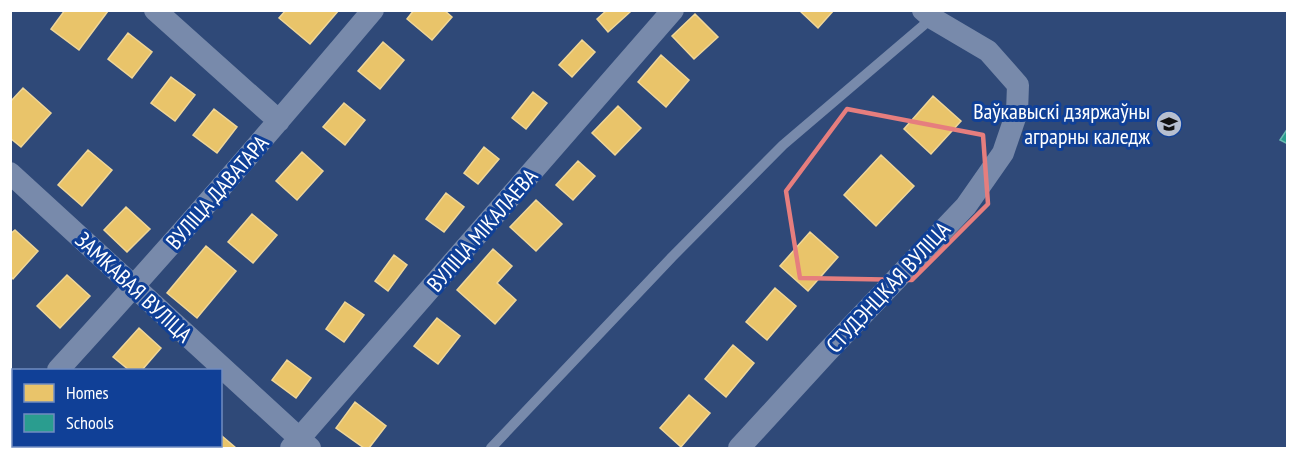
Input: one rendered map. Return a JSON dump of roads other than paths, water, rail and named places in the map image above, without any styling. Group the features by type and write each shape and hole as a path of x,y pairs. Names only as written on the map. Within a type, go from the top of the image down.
{"street":[{"path":"155,10 279,121"},
{"name":"ВУЛІЦА ДАВАТАРА","path":"59,369 134,287 373,10"},
{"name":"ВУЛІЦА МІКАЛАЕВА","path":"301,445 673,10"},
{"name":"СТУДЭНЦКАЯ ВУЛІЦА","path":"739,448 966,206 1003,153 1017,112 1018,85 988,51 928,14"},
{"name":"ЗАМКАВАЯ ВУЛІЦА","path":"10,172 221,369"},
{"name":"ЗАМКАВАЯ ВУЛІЦА","path":"222,370 301,445"}],"lane":[{"path":"491,448 672,257 783,145 928,14"}],"place":[{"name":"Ваўкавыскі дзяржаўны аграрны каледж","path":"1169,124"}]}
